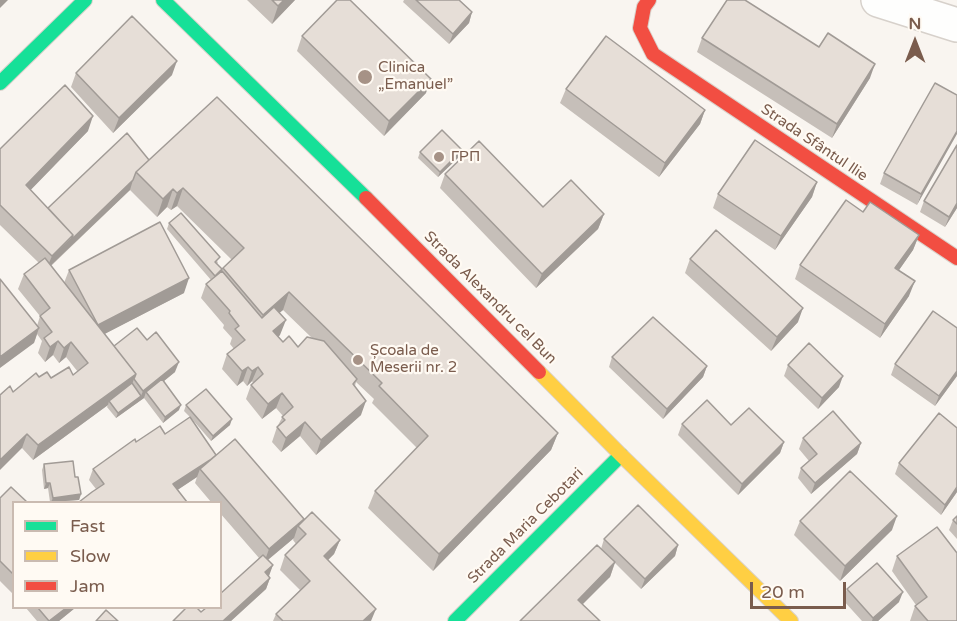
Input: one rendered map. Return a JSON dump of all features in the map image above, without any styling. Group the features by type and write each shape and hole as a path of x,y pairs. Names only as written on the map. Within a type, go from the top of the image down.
{"main road":[{"path":"0,83 84,0"},
{"name":"Strada Alexandru cel Bun","path":"163,0 358,189 621,455 791,621"},
{"name":"Strada Sfântul Ilie","path":"649,0 644,7 640,28 653,54 957,258"},
{"name":"Strada Maria Cebotari","path":"455,621 621,455"}],"street":[{"path":"878,0 957,25"}],"building":[{"path":"272,0 284,0 278,6"},
{"path":"337,0 350,0 431,79 389,121 302,36"},
{"path":"416,0 459,0 472,12 453,34"},
{"path":"727,0 745,0 819,47 828,33 875,64 837,124 702,38"},
{"path":"132,16 177,61 119,118 76,73"},
{"path":"606,36 705,110 665,163 566,89"},
{"path":"935,83 957,95 957,131 921,194 884,173"},
{"path":"65,85 93,116 26,185 73,235 52,256 0,205 0,149"},
{"path":"217,97 558,433 439,554 375,491 428,436 379,386 382,383 289,292 263,315 223,268 244,248 183,188 177,193 173,189 163,199 136,172"},
{"name":"ГРП","path":"442,130 462,150 440,172 420,152"},
{"path":"127,133 149,160 136,172 133,180 72,239 73,235 48,208"},
{"path":"755,140 817,182 781,236 718,194"},
{"path":"479,141 543,207 571,180 604,214 542,274 445,174"},
{"path":"957,145 957,203 949,217 924,201"},
{"path":"846,200 863,212 870,202 919,235 895,268 915,281 885,324 800,265"},
{"path":"181,213 220,257 215,262 222,269 215,276 169,223"},
{"path":"160,222 189,278 98,325 69,270"},
{"path":"716,230 803,308 777,337 690,259"},
{"path":"45,258 136,374 38,445 27,434 0,460 0,395 10,386 13,392 36,373 39,377 47,372 51,378 69,367 73,375 88,363 71,342 64,348 58,341 50,347 44,338 52,332 40,316 50,308 24,274"},
{"path":"222,271 262,318 274,307 286,320 273,331 283,342 289,336 298,347 307,337 324,341 357,379 353,384 366,401 321,440 305,422 286,438 277,427 285,420 282,417 293,407 282,393 268,404 251,385 263,374 258,367 252,371 248,367 242,371 227,354 245,340 235,329 239,326 229,313 230,311 206,284"},
{"path":"0,279 39,328 0,357"},
{"path":"933,311 957,328 957,371 939,396 895,364"},
{"path":"653,317 707,366 667,409 612,357"},
{"path":"137,328 147,340 156,332 179,362 143,391 134,379 136,374 114,346"},
{"path":"809,343 843,376 822,398 788,365"},
{"path":"162,379 181,405 165,417 146,392"},
{"path":"132,383 141,396 118,413 109,401"},
{"path":"206,389 232,419 213,436 186,405"},
{"path":"707,400 731,425 749,408 784,442 742,484 682,424"},
{"path":"833,411 861,443 815,483 801,468 817,454 803,438"},
{"path":"939,413 957,428 957,487 945,505 899,463"},
{"path":"190,417 216,455 173,484 186,501 80,501 104,484 93,469 135,439 136,442 160,426 165,434"},
{"path":"235,439 304,519 269,549 200,469"},
{"path":"73,461 75,477 78,477 81,494 53,498 50,483 46,483 44,464"},
{"path":"850,471 897,516 845,566 800,521"},
{"path":"11,487 26,501 12,501 12,573 0,561 0,498"},
{"path":"638,505 678,545 645,579 604,539"},
{"path":"312,512 340,540 324,556 376,609 363,621 283,621 276,614 310,581 285,555 306,534 298,526"},
{"path":"937,527 957,553 957,621 928,621 915,606 927,597 897,556"},
{"path":"597,545 615,562 578,600 600,621 520,621"},
{"path":"263,555 273,565 265,572 270,578 223,621 173,621 185,609 198,609 201,612 205,609 222,609 222,592"},
{"path":"877,563 903,592 873,618 847,589"},
{"path":"39,609 65,609 49,621"},
{"path":"106,610 118,621 96,621"}],"traffic: fast":[{"path":"0,83 85,0"},
{"path":"163,0 366,198"},
{"path":"455,621 621,455"}],"traffic: slow":[{"path":"539,372 791,621"}],"traffic: jam":[{"path":"649,0 644,7 640,28 653,54 957,258"},
{"path":"366,198 539,372"}],"place":[{"name":"Clinica „Emanuel”","path":"365,77"},
{"name":"ГРП","path":"439,157"},
{"name":"Școala de Meserii nr. 2","path":"358,360"}]}
